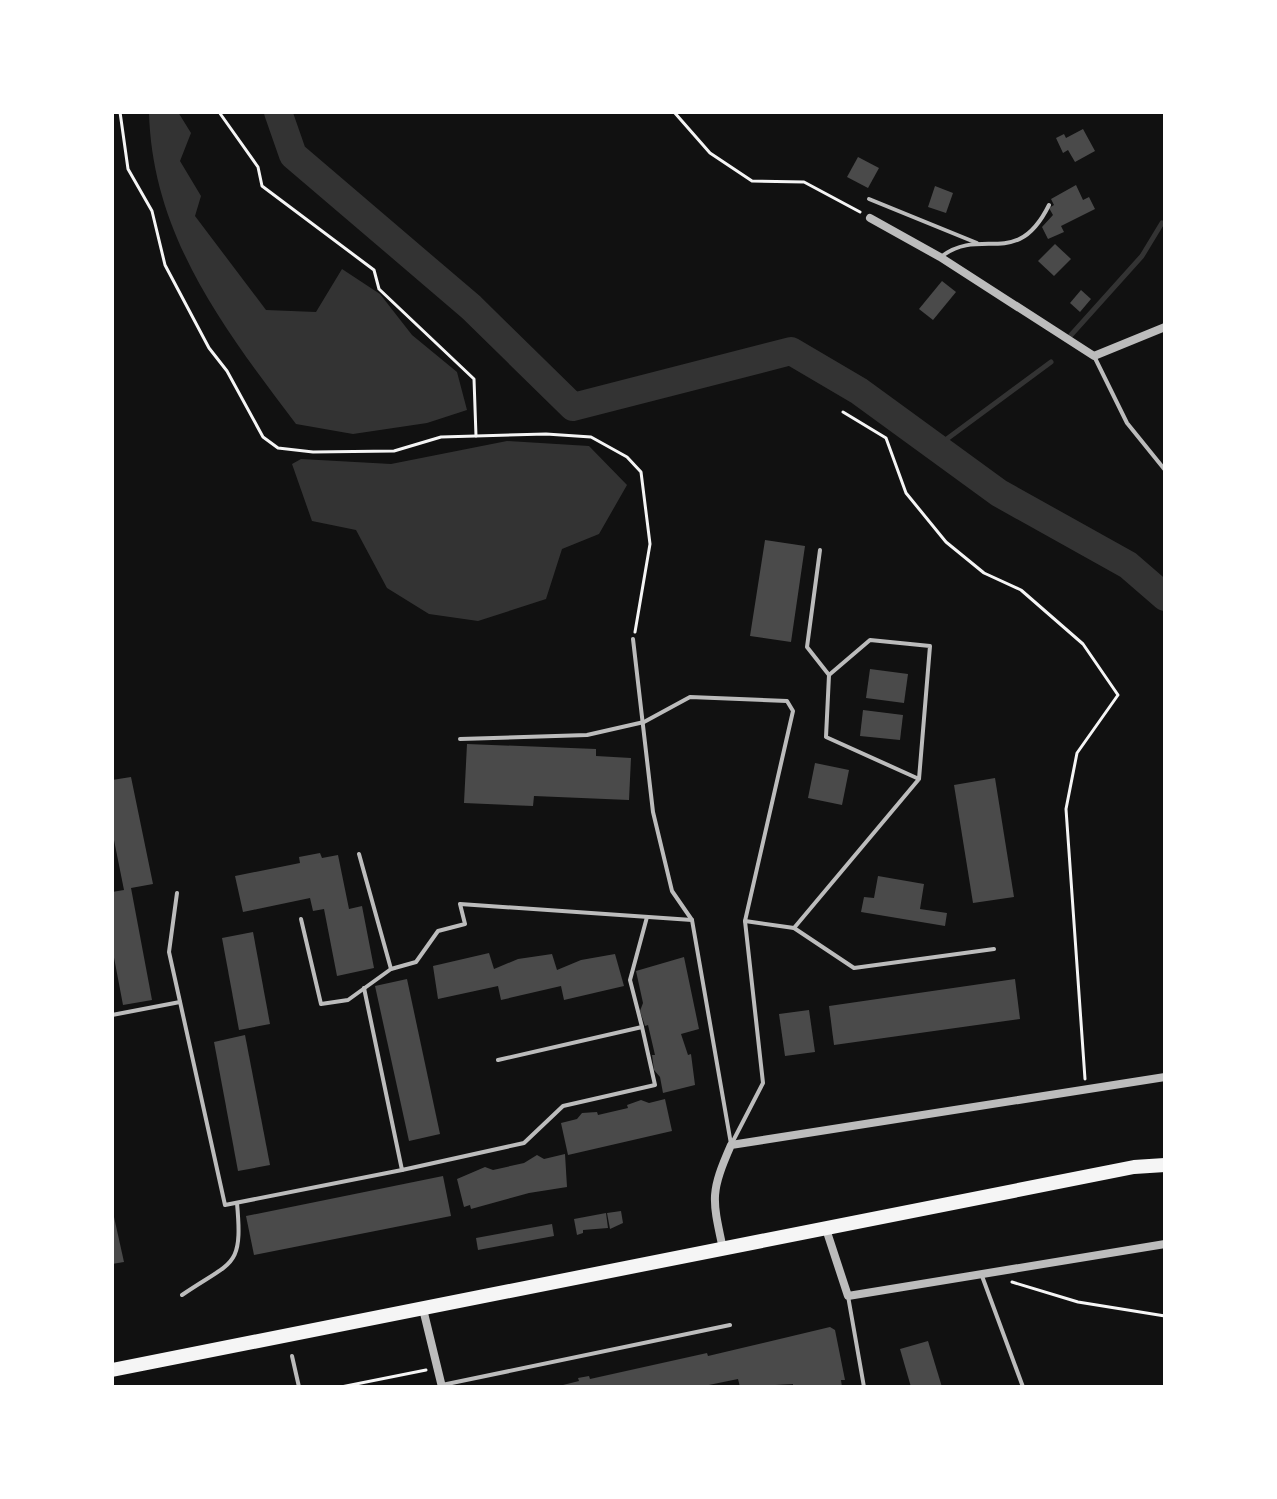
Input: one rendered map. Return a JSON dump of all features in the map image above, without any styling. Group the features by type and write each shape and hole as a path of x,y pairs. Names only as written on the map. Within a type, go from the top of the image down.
{"main road":[{"path":"1134,1167 1165,1155"},
{"path":"112,1370 1134,1167 1165,1165"}],"street":[{"path":"870,218 940,257 1094,356 1165,327"},
{"path":"723,1250 714,1210 714,1185 731,1145 1165,1077"},
{"path":"826,1229 842,1286 848,1296 1165,1244"},
{"path":"423,1309 442,1386"}],"lane":[{"path":"869,199 979,244"},
{"path":"940,257 954,247 979,244 999,246 1020,240 1039,225 1049,205"},
{"path":"1094,356 1127,423 1165,470"},
{"path":"820,550 807,647 829,675 826,737 919,779"},
{"path":"633,639 653,812 672,891 692,920 731,1145"},
{"path":"794,928 919,779 930,646 870,640 829,675"},
{"path":"460,739 587,735 644,722 690,697 787,701 793,711 745,921 763,1083 731,1145"},
{"path":"359,854 391,969"},
{"path":"177,893 169,952 225,1205 524,1143 563,1106 655,1085 630,980 647,917"},
{"path":"301,919 321,1004 348,1000 391,969 416,962 438,931 465,924 460,904 692,920"},
{"path":"745,921 794,928 854,968 994,949"},
{"path":"364,988 402,1170"},
{"path":"112,1015 180,1002"},
{"path":"498,1060 642,1027"},
{"path":"182,1295 234,1259 241,1244 237,1203"},
{"path":"981,1273 1023,1387"},
{"path":"848,1296 864,1387"},
{"path":"442,1386 730,1325"},
{"path":"292,1356 299,1387"}],"path":[{"path":"120,112 128,169 152,211 165,265 209,348 227,371 263,437 278,448 313,452 394,451 441,437 546,434 591,437 627,457 641,472 650,544 633,639"},
{"path":"219,112 258,167 262,186 374,270 379,289 474,379 476,436"},
{"path":"674,112 710,153 752,181 804,182 870,218"},
{"path":"843,412 886,438 906,493 946,542 984,573 1021,590 1083,644 1118,695 1077,753 1066,809 1086,1090"},
{"path":"1007,1280 1078,1302 1165,1316"},
{"path":"341,1387 430,1369"}],"shaded area":[{"path":"149,112 178,112 191,133 180,161 201,196 195,216 266,310 316,312 342,269 380,294 412,335 457,372 467,410 427,423 353,434 296,424 219,317 178,240 163,200 153,157"},
{"path":"507,441 589,446 627,485 599,534 562,549 546,599 478,621 429,614 387,588 356,530 312,521 292,464 301,459 391,464"}],"building":[{"path":"1083,129 1095,151 1075,162 1068,150 1063,153 1056,138 1064,134 1066,138"},
{"path":"858,157 879,168 868,188 847,177"},
{"path":"1076,185 1083,200 1089,197 1095,209 1061,226 1064,232 1048,239 1042,227 1053,215 1049,208 1054,205 1051,199"},
{"path":"935,186 953,193 946,213 928,207"},
{"path":"1055,244 1071,259 1054,276 1038,261"},
{"path":"942,281 956,292 933,320 919,309"},
{"path":"1081,290 1091,299 1080,312 1070,303"},
{"path":"765,540 805,546 791,642 750,636"},
{"path":"870,669 908,674 904,703 866,698"},
{"path":"863,710 903,715 900,740 860,736"},
{"path":"467,744 596,749 596,756 631,758 629,800 534,796 533,806 464,803"},
{"path":"815,763 849,770 842,805 808,798"},
{"path":"131,777 153,884 131,888 152,1000 123,1005 112,947 112,892 124,890 112,830 112,780"},
{"path":"995,778 1014,897 973,903 954,785"},
{"path":"320,853 322,858 338,855 349,909 362,906 374,968 337,976 324,909 313,911 310,898 243,912 235,876 300,863 299,857"},
{"path":"878,876 924,884 920,909 947,913 945,926 861,912 864,897 874,898"},
{"path":"253,932 270,1024 239,1030 222,938"},
{"path":"489,953 494,969 518,959 552,954 557,970 581,960 615,954 624,986 564,1000 561,986 501,1000 498,986 438,999 433,966"},
{"path":"684,957 699,1029 681,1034 688,1055 691,1054 695,1085 663,1093 660,1077 654,1070 652,1055 655,1055 648,1025 645,1026 640,1011 643,1003 636,971"},
{"path":"407,979 440,1134 409,1141 375,986"},
{"path":"1015,979 1020,1019 834,1045 829,1006"},
{"path":"809,1010 815,1052 785,1056 779,1014"},
{"path":"245,1035 270,1165 238,1171 214,1042"},
{"path":"665,1099 672,1131 568,1155 561,1123 577,1119 582,1113 597,1112 598,1115 628,1108 627,1105 641,1100 649,1103"},
{"path":"565,1154 567,1187 529,1193 471,1209 470,1205 464,1207 457,1179 485,1167 493,1170 524,1163 537,1155 544,1159"},
{"path":"443,1176 451,1216 254,1255 246,1216"},
{"path":"112,1208 124,1262 112,1264"},
{"path":"621,1211 623,1223 610,1229 607,1213"},
{"path":"606,1213 608,1228 583,1230 577,1235 574,1219"},
{"path":"552,1224 554,1236 478,1250 476,1238"},
{"path":"830,1327 835,1330 845,1380 841,1380 842,1387 793,1387 793,1384 740,1387 738,1379 699,1387 555,1387 579,1381 578,1378 589,1376 590,1379 707,1353 708,1356"},
{"path":"928,1341 942,1387 911,1387 900,1349"}],"waterway":[{"path":"278,112 293,155 471,307 573,407 791,351 859,391 999,493 1128,565 1165,597"},
{"path":"1071,335 1142,256 1162,223"},
{"path":"936,447 1051,362"}]}
